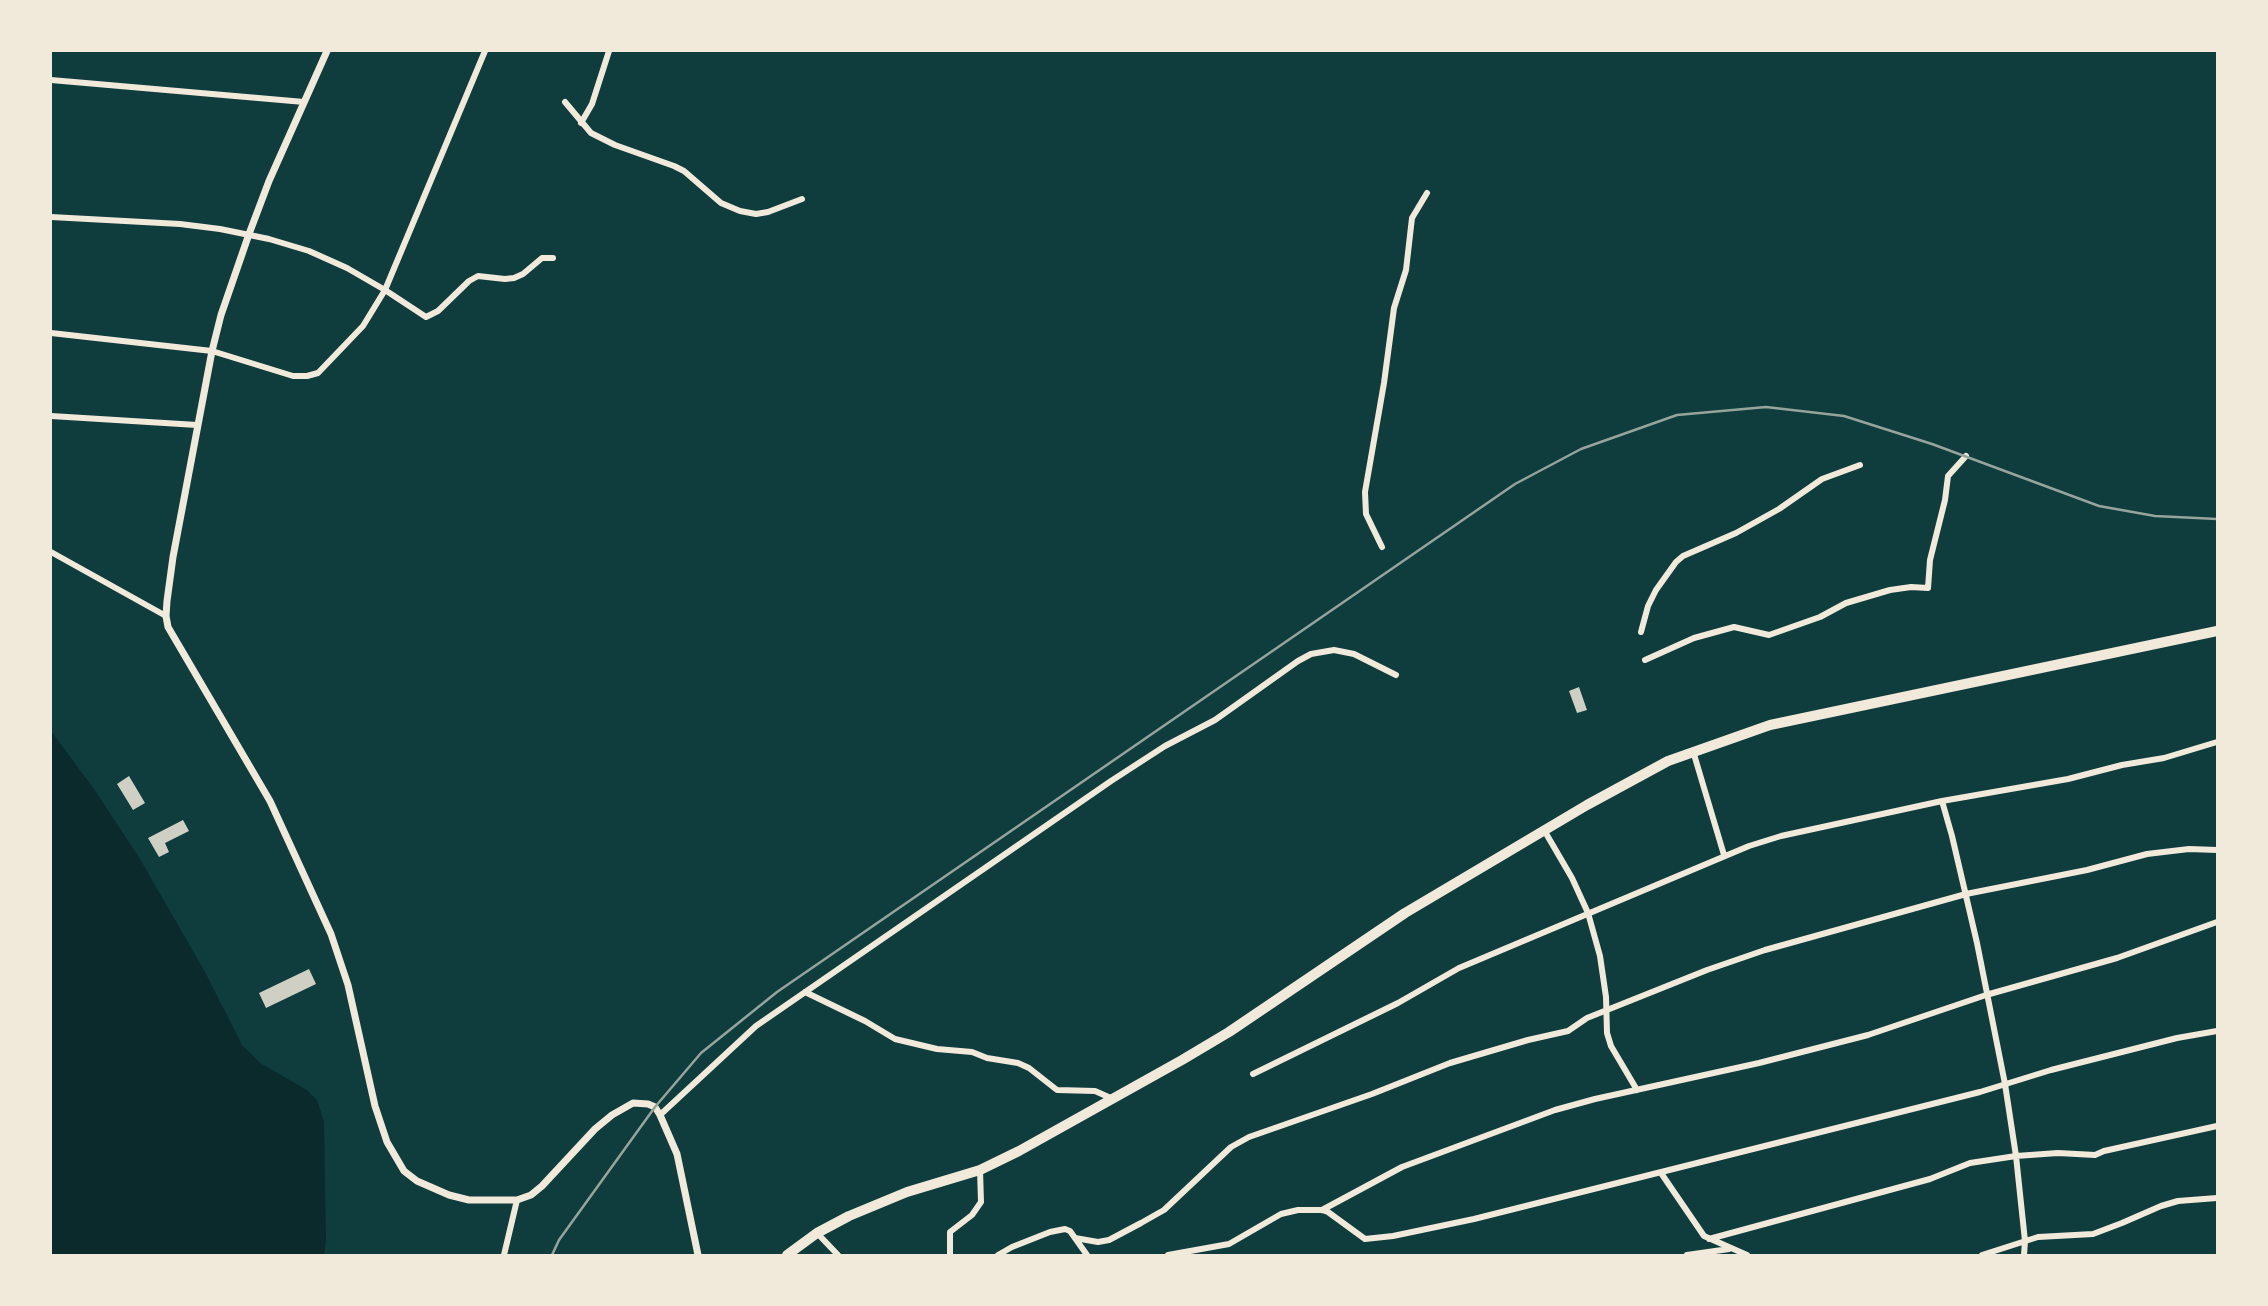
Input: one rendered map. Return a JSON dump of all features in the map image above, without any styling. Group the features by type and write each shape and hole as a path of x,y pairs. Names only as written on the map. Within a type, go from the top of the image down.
{"main road":[{"path":"787,1255 817,1233 849,1216 908,1192 980,1170 1113,1099 1229,1032 1405,913 1544,830 1668,761 1770,724 2217,631"}],"street":[{"path":"327,51 249,234 212,351 173,557 166,616 175,638 270,801 331,934 348,985 375,1106 395,1156 404,1171 417,1181 449,1195 469,1200 517,1200 542,1186 596,1129 624,1106 633,1103 648,1104 660,1115 677,1154 698,1255"},
{"path":"51,333 212,351 293,376 318,373 363,326 385,290 485,51"},
{"path":"582,123 592,104 609,51"},
{"path":"51,80 304,102"},
{"path":"565,102 591,132 615,145 684,171 721,203 740,211 756,215 802,199"},
{"path":"1382,547 1366,514 1365,492 1394,308 1406,270 1410,222 1427,193"},
{"path":"51,217 180,224 249,234 309,251 347,268 421,315 432,316 469,281 478,276 514,278 542,258 553,258"},
{"path":"51,416 197,425"},
{"path":"1645,660 1695,638 1734,627 1769,635 1820,617 1846,603 1891,590 1928,588 1930,560 1948,477 1966,456"},
{"path":"1641,632 1647,606 1676,562 1683,556 1736,533 1779,509 1822,479 1860,465"},
{"path":"51,552 166,616"},
{"path":"660,1115 739,1040 805,992 1111,781 1165,746 1214,720 1311,654 1325,650 1354,654 1396,675"},
{"path":"1252,1074 1398,1003 1459,968 1724,855 1781,836 2068,779 2122,765 2164,758 2217,742"},
{"path":"1693,751 1724,855"},
{"path":"1942,802 1966,894 2005,1084 2016,1156 2025,1241 2024,1255"},
{"path":"1544,830 1573,878 1588,913 1600,956 1607,1033 1611,1046 1637,1090"},
{"path":"1075,1238 1098,1242 1119,1236 1164,1210 1231,1147 1249,1136 1372,1094 1450,1063 1568,1031 1587,1018 1765,950 1966,894 2087,870 2147,854 2189,849 2217,850"},
{"path":"1322,1210 1392,1171 1555,1110 1868,1035 1986,995 2118,958 2217,922"},
{"path":"805,992 906,1043 972,1052 987,1058 1018,1063 1029,1068 1057,1090 1095,1091 1113,1099"},
{"path":"1168,1255 1229,1244 1281,1214 1298,1210 1322,1210 1366,1239 1474,1219 2177,1038 2217,1031"},
{"path":"1709,1239 1930,1179 1970,1163 2058,1153 2095,1155 2217,1126"},
{"path":"950,1255 950,1232 972,1215 981,1202 980,1170"},
{"path":"1661,1173 1701,1233 1747,1255"},
{"path":"1982,1255 2025,1241 2093,1234 2178,1201 2217,1198"},
{"path":"504,1255 517,1200"},
{"path":"998,1255 1058,1229 1070,1231 1087,1255"},
{"path":"817,1233 838,1255"},
{"path":"1687,1255 1731,1249"}],"water":[{"path":"51,731 94,789 140,859 205,972 242,1045 260,1063 307,1090 317,1100 324,1122 324,1255 51,1255"}],"building":[{"path":"1579,687 1587,710 1577,713 1569,691"},
{"path":"129,776 145,803 133,810 117,784"},
{"path":"183,820 189,831 165,843 169,852 159,857 148,838"},
{"path":"309,969 316,984 266,1008 259,993"}],"railway":[{"path":"552,1255 559,1240 655,1107 701,1053 777,992 1515,484 1581,449 1677,415 1766,407 1844,416 1932,444 2099,506 2155,516 2217,519"}]}
